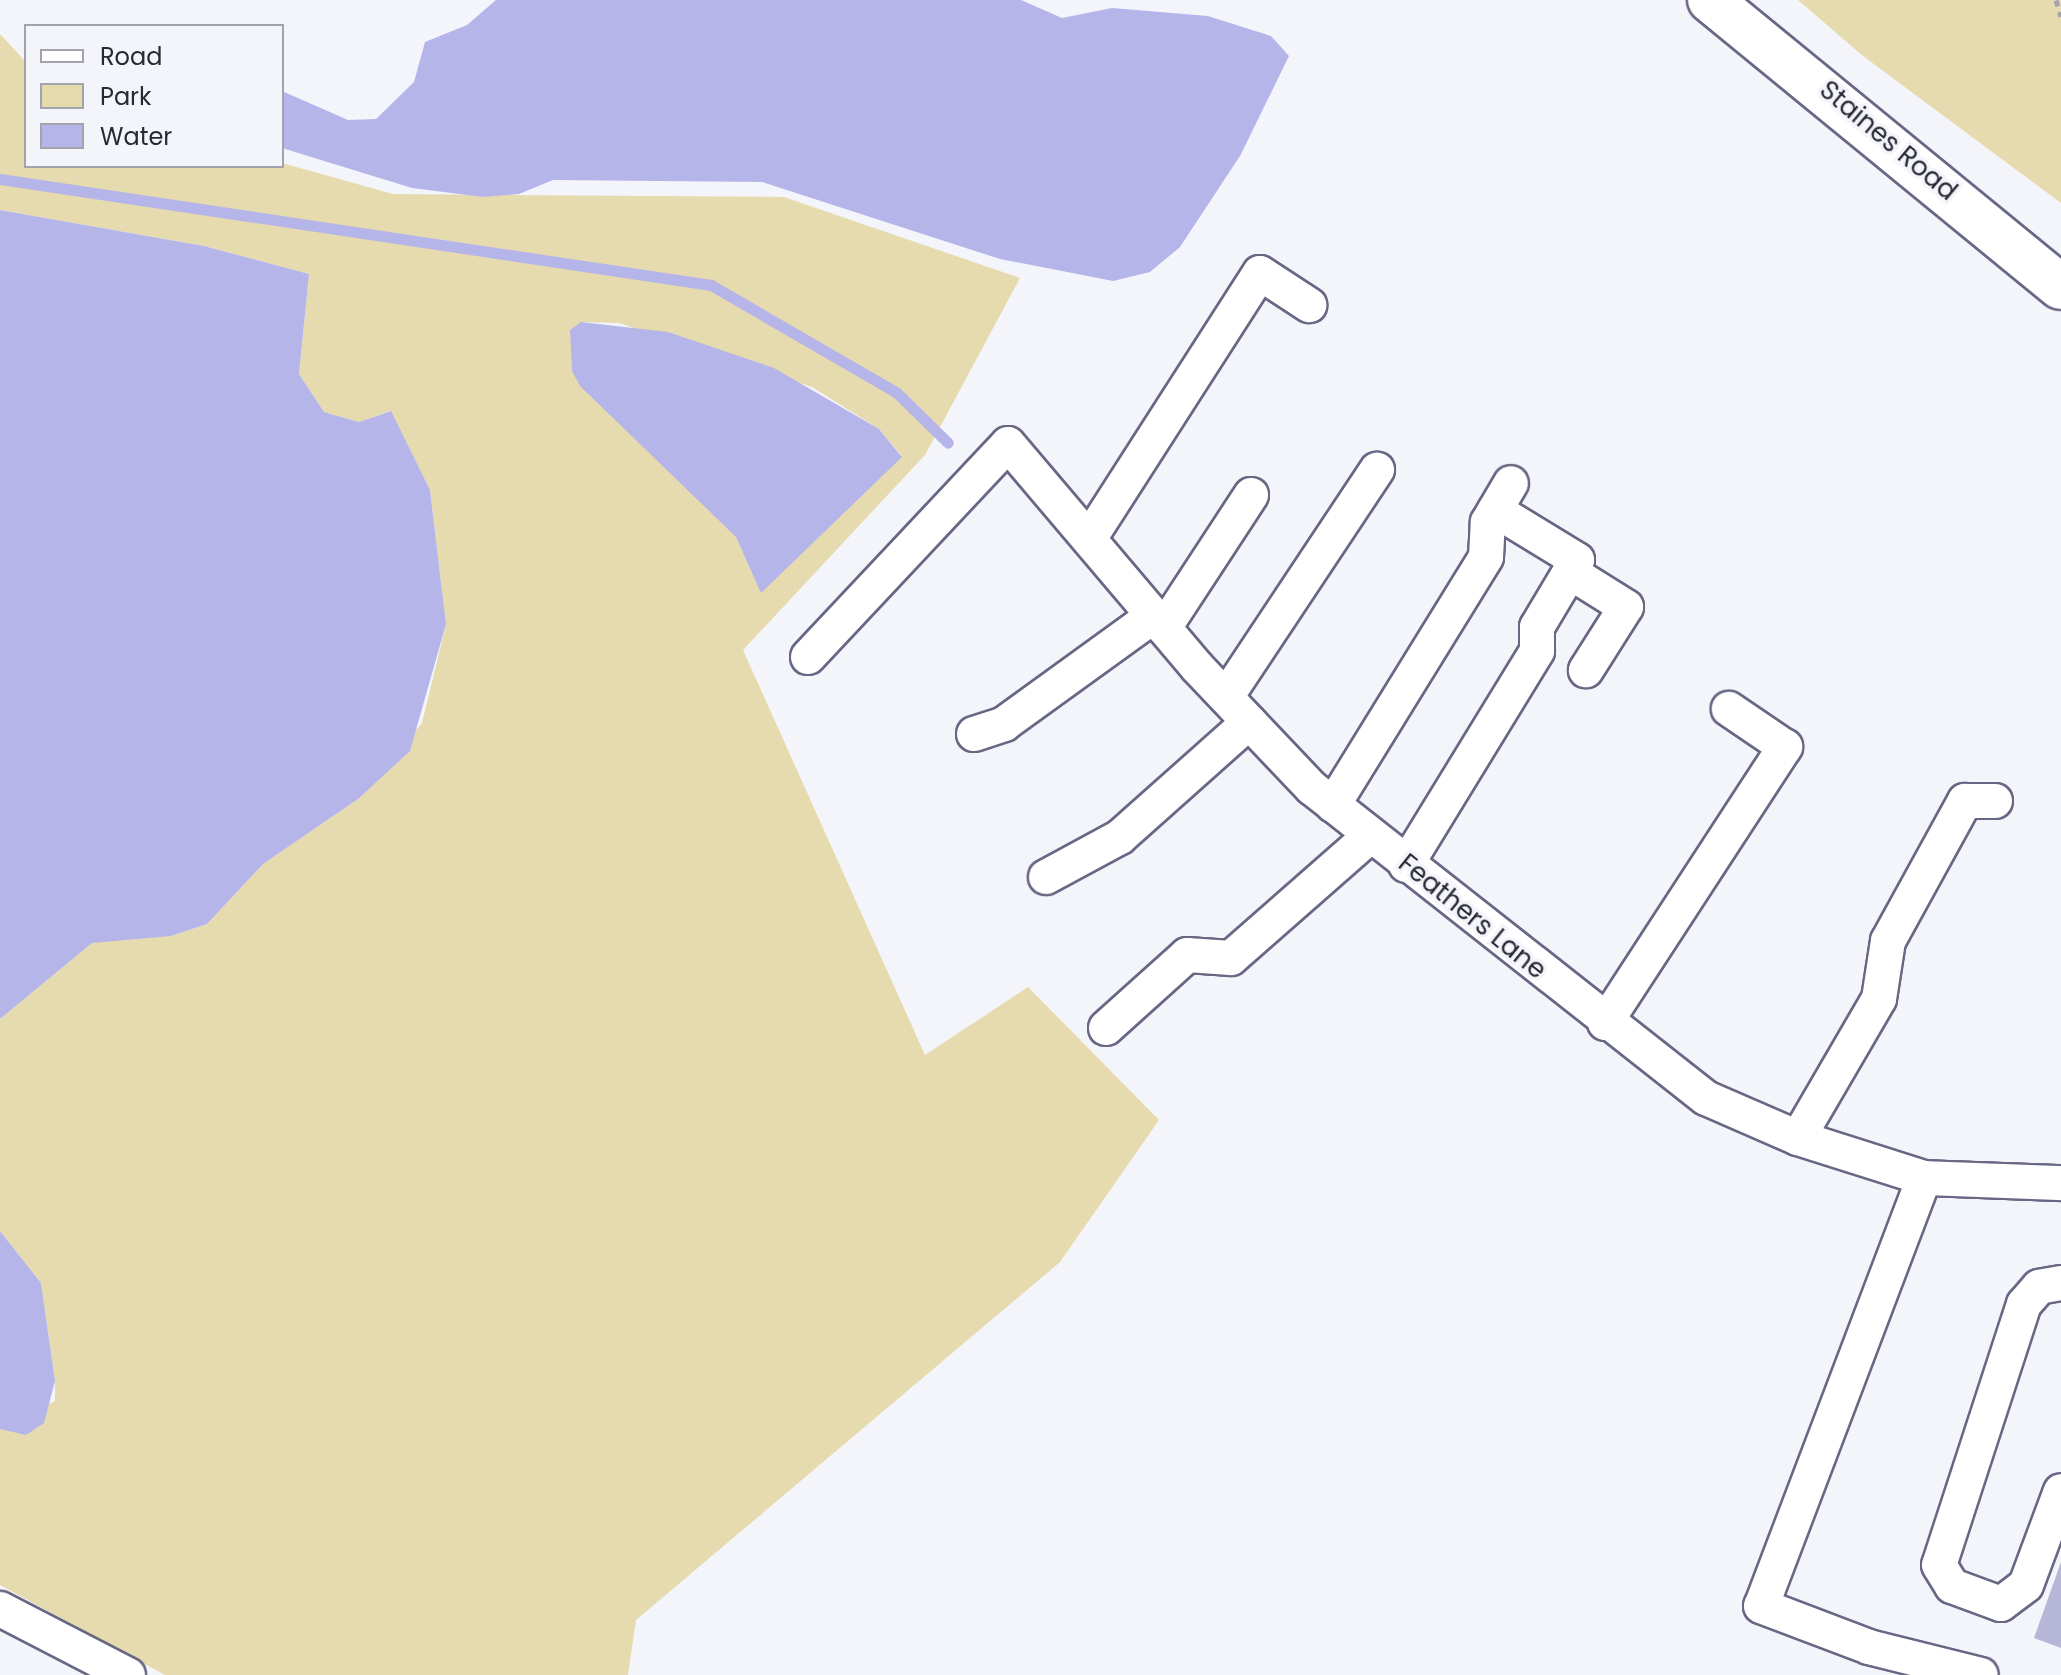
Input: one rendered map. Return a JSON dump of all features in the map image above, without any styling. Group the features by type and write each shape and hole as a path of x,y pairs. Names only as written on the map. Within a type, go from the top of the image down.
{"main road":[{"name":"Staines Road","path":"1710,0 2061,287"}],"street":[{"path":"1089,539 1260,273 1309,305"},
{"name":"Feathers Lane","path":"808,657 1008,444 1226,697 1333,805 1605,1023 1706,1098 1798,1138 1924,1178 2061,1183"},
{"path":"1226,697 1377,470"},
{"path":"974,734 1004,724 1159,622 1251,495"},
{"path":"1333,805 1486,557 1503,497 1577,560 1537,627 1537,651 1406,865"},
{"path":"1570,572 1626,607 1586,670"},
{"path":"1605,1023 1785,747 1729,709"},
{"path":"1046,877 1120,837 1249,722"},
{"path":"1798,1138 1879,999 1888,941 1965,801 1995,801"},
{"path":"1106,1028 1187,955 1231,958 1370,836"},
{"path":"1924,1178 1761,1606 1869,1647 1981,1675"},
{"path":"2061,1283 2039,1287 2024,1304 1939,1565 1952,1586 2001,1604 2026,1585 2061,1491"},
{"path":"0,1609 128,1675"}],"path":[{"path":"2056,0 2061,16"}],"green space":[{"path":"1798,0 2061,0 2061,203 1863,56"},
{"path":"0,34 24,60 24,168 284,168 284,164 393,194 784,197 1020,278 925,455 743,650 925,1055 1028,987 1159,1120 1060,1262 636,1620 628,1675 165,1675 0,1585 0,1429 55,1401 55,1381 41,1283 0,1231 0,1019 92,943 110,936 171,936 207,924 263,864 358,799 422,723 446,624 430,490 390,411 359,422 324,412 299,374 309,274 204,246 0,210","holes":["582,322 619,323 812,387 879,429 902,456 761,592 736,537 571,330"]}],"water":[{"path":"496,0 1021,0 1062,18 1112,8 1208,16 1271,36 1289,56 1240,156 1180,247 1150,272 1113,281 1000,259 762,182 553,180 519,194 483,197 412,188 284,149 284,92 348,120 376,119 414,82 425,42 467,25"},
{"path":"0,210 204,246 309,274 299,374 324,412 359,422 391,411 430,490 446,624 410,751 358,799 263,864 207,924 171,936 92,943 0,1019"},
{"path":"581,322 668,332 774,368 879,429 902,457 761,593 736,537 580,386 572,371 570,330"},
{"path":"0,1231 41,1283 55,1381 44,1423 26,1435 0,1429"}],"building":[{"path":"2061,1562 2061,1648 2034,1638"}],"waterway":[{"path":"0,179 711,285 897,393 948,443"}]}
